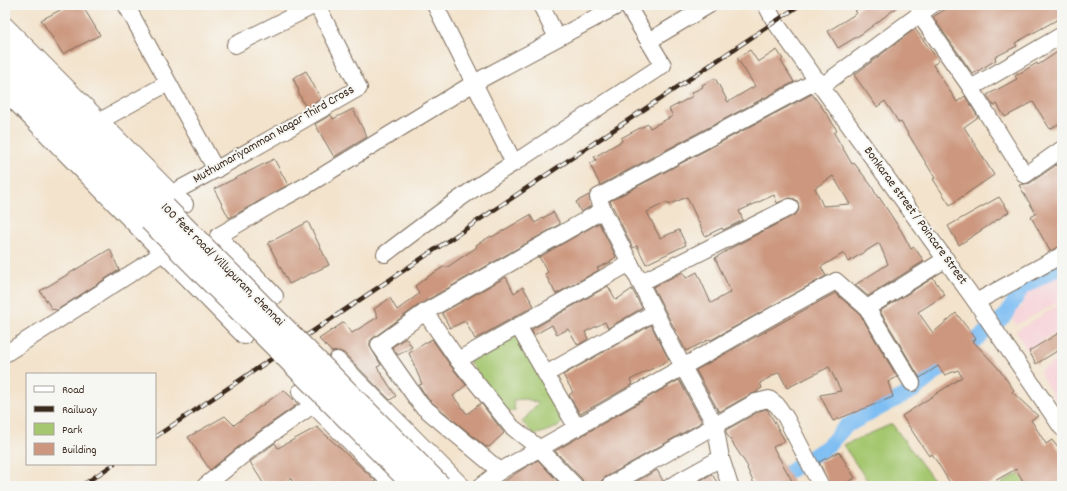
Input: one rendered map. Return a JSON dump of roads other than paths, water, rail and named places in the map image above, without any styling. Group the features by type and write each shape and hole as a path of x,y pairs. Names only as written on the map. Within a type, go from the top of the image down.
{"highway":[{"name":"100 feet road/ Villupuram, chennai","path":"5,43 164,212 415,486"},
{"name":"100 feet road/ Villupuram, chennai","path":"5,71 164,212 440,486"}],"street":[{"path":"126,5 216,170"},
{"path":"235,45 316,5"},
{"name":"Muthumariyamman Nagar Third Cross","path":"164,212 216,170 359,88 316,5"},
{"path":"435,5 514,163"},
{"path":"540,5 557,38"},
{"path":"275,296 218,236 309,184 474,83 619,5"},
{"path":"385,254 436,214 663,65 627,5"},
{"path":"649,41 708,5"},
{"name":"Bonkarae street / Poincare Street","path":"766,5 775,22 946,259 1062,428"},
{"path":"730,486 720,458 715,425 683,367 603,210 598,197 820,83 925,9 1025,175 1062,149"},
{"path":"5,25 100,121 164,212 162,253 244,336"},
{"path":"972,88 1062,35"},
{"path":"100,121 168,82"},
{"path":"5,92 164,212"},
{"path":"640,283 790,207"},
{"path":"500,471 422,405 379,345 425,312 603,210"},
{"path":"5,354 162,253"},
{"path":"978,305 1062,255"},
{"path":"867,308 946,259"},
{"path":"458,360 630,263"},
{"path":"481,486 500,471 836,280 867,308 912,383"},
{"path":"425,312 458,360 512,427 540,449 575,486"},
{"path":"546,374 655,312"},
{"path":"518,326 577,428"},
{"path":"337,360 462,486"},
{"path":"300,392 386,484"},
{"path":"609,486 756,402 769,399 777,405 821,486"},
{"path":"205,486 253,447 313,405"},
{"path":"671,486 720,458"}],"waterway":[{"path":"767,486 828,446 846,426 916,389 1006,315 1022,288 1062,266"}],"railway":[{"path":"156,436 800,5"},
{"path":"81,486 112,465"}]}
